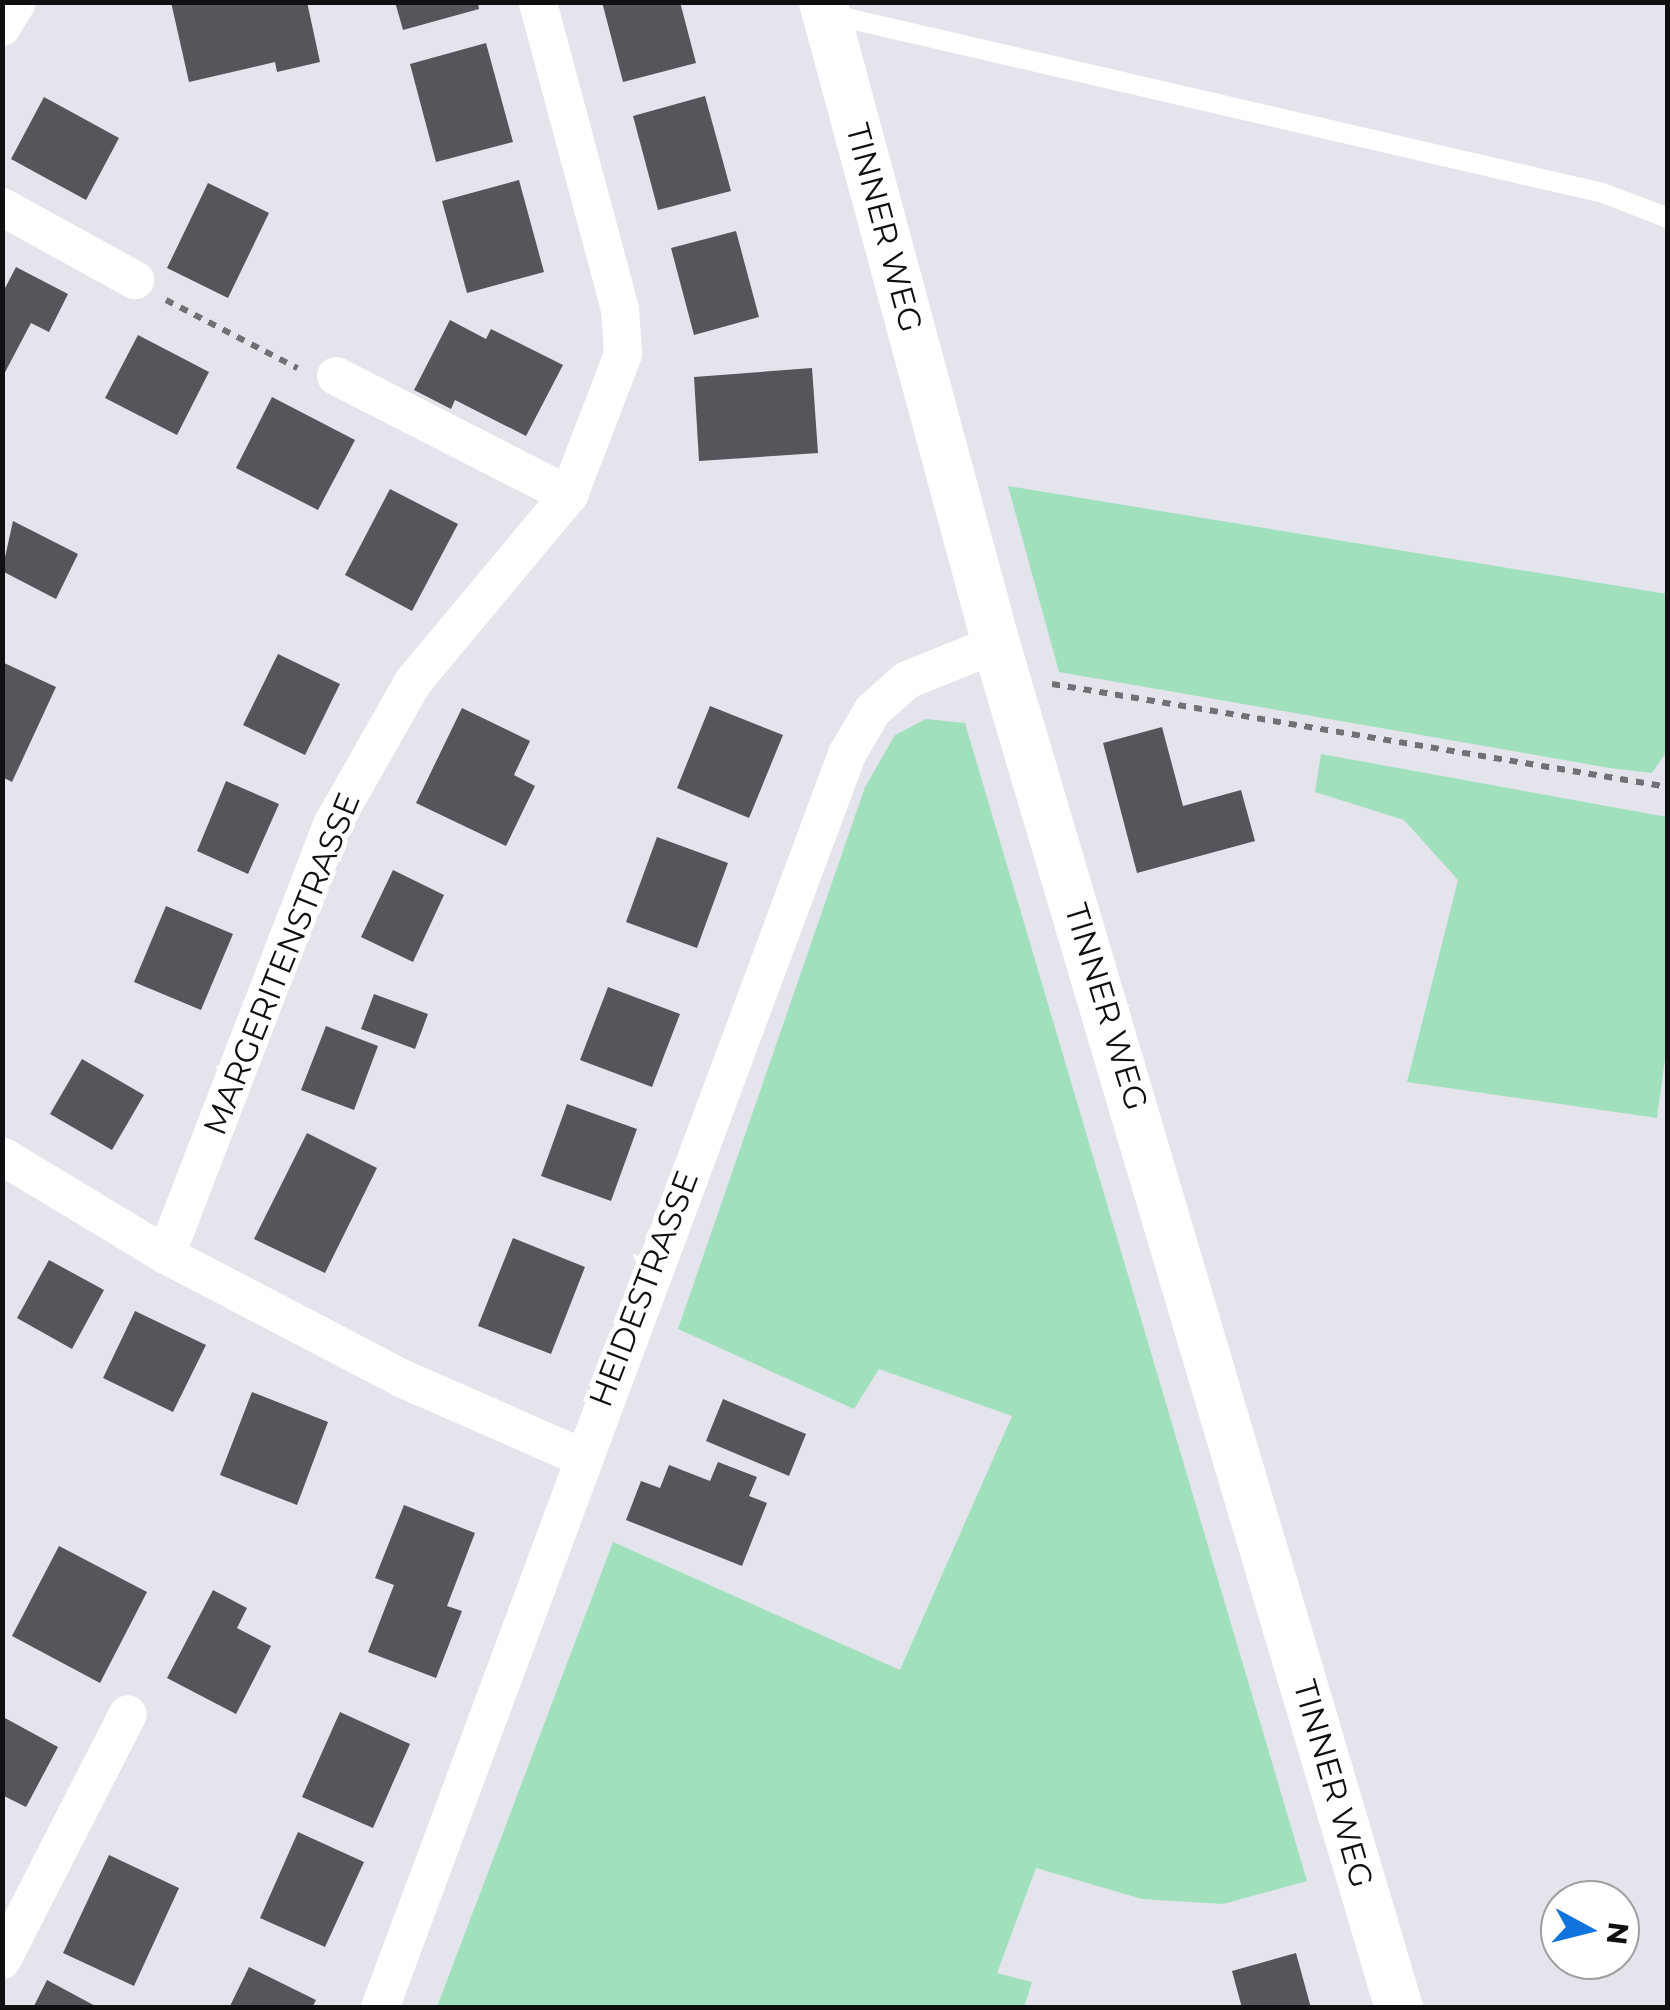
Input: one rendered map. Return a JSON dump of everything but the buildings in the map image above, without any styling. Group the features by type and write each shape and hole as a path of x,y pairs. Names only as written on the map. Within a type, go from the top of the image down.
{"street":[{"path":"2,27 17,2"},
{"name":"MARGERITENSTRASSE","path":"166,1255 333,823 414,682 568,496 623,354 620,308 538,2"},
{"name":"TINNER WEG","path":"825,8 1002,660 1399,2008"},
{"path":"2,207 135,280"},
{"path":"336,376 568,496"},
{"name":"HEIDESTRASSE","path":"380,2008 581,1457 847,754 873,710 907,680 1002,660"},
{"path":"2,1156 166,1255 401,1378 581,1457"},
{"path":"2,1960 128,1714"}],"lane":[{"path":"825,8 1603,194 1668,218"}],"path":[{"path":"135,280 316,378 336,376"},
{"path":"1002,660 1667,785"}],"green space":[{"path":"1008,486 1667,594 1667,751 1652,773 1610,768 1059,672"},
{"path":"926,719 965,723 1307,1881 1223,1904 1142,1899 1036,1868 997,1973 1032,1982 1024,2007 437,2007 613,1542 900,1670 1012,1416 879,1369 854,1409 678,1329 865,787 895,735"},
{"path":"1321,754 1667,817 1668,1036 1657,1118 1407,1082 1458,880 1404,820 1315,792"}]}
